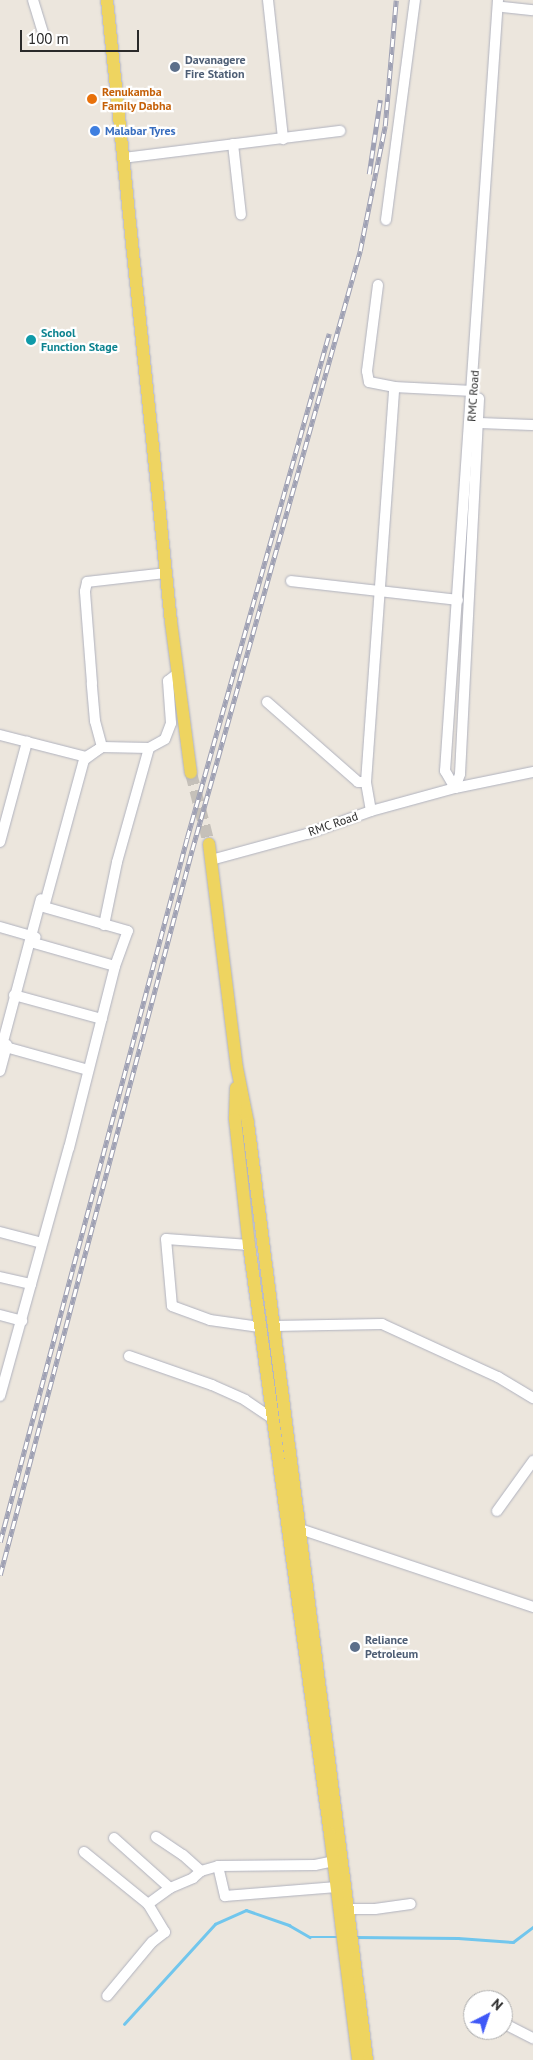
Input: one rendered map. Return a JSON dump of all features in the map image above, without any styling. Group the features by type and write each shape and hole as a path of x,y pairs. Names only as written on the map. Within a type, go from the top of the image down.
{"main road":[{"path":"107,0 177,674 191,773"},
{"path":"209,844 237,1068 248,1123 273,1320 294,1530 337,1887 348,1937 360,2060"},
{"path":"237,1068 235,1119 249,1245 272,1418 294,1530 350,1909 348,1937"},
{"path":"259,1320 273,1320"}],"street":[{"path":"33,0 43,32"},
{"path":"268,0 283,139"},
{"path":"386,220 415,0"},
{"path":"502,2 533,10"},
{"name":"RMC Road","path":"455,788 445,770 502,2"},
{"name":"RMC Road","path":"455,788 460,774 502,2"},
{"path":"123,158 340,131"},
{"path":"233,144 241,215"},
{"path":"378,286 368,371 369,382 394,387 473,391"},
{"path":"371,811 366,782 394,387"},
{"path":"478,424 533,425"},
{"path":"102,747 96,721 92,683 85,591 87,582 166,572"},
{"path":"292,581 458,600"},
{"path":"0,735 86,757 102,747 149,748 165,739 170,723 168,681 177,674"},
{"path":"268,702 358,782 366,782"},
{"path":"0,842 27,742"},
{"path":"42,906 84,760 102,747"},
{"path":"104,926 117,862 149,748"},
{"path":"0,1071 3,1049 34,939 80,756"},
{"path":"455,788 533,772"},
{"name":"RMC Road","path":"211,860 306,834 371,811 455,788"},
{"path":"0,1396 11,1362 116,966 128,932 42,906"},
{"path":"0,927 116,966"},
{"path":"17,996 102,1019"},
{"path":"3,1049 88,1070"},
{"path":"0,1232 42,1243"},
{"path":"249,1245 166,1239 172,1306 210,1320 259,1320"},
{"path":"0,1276 31,1284"},
{"path":"0,1315 22,1321"},
{"path":"273,1320 382,1324 498,1377 533,1398"},
{"path":"129,1356 212,1384 245,1400 272,1418"},
{"path":"0,1359 11,1362"},
{"path":"497,1511 533,1461"},
{"path":"294,1530 533,1607"},
{"path":"156,1837 201,1871"},
{"path":"114,1838 170,1888"},
{"path":"84,1852 148,1904 164,1932 152,1942 108,1996"},
{"path":"148,1904 165,1894 170,1888 193,1878 201,1871 218,1866 315,1865 334,1861"},
{"path":"218,1866 225,1896 337,1887"},
{"path":"350,1909 375,1909 412,1904"},
{"path":"513,2028 533,2038"}],"waterway":[{"path":"124,2024 215,1924 246,1910 289,1925 310,1937 340,1937"},
{"path":"355,1937 458,1938 513,1942 533,1927"}],"tunnel":[{"path":"191,773 209,844"}],"railway":[{"path":"0,1575 192,850 360,251 385,126 396,0"},
{"path":"369,174 380,100"},
{"path":"0,1542 187,838 329,334"}],"place":[{"name":"Davanagere Fire Station","path":"175,67"},
{"name":"Renukamba Family Dabha","path":"92,99"},
{"name":"Malabar Tyres","path":"95,131"},
{"name":"School Function Stage","path":"31,340"},
{"name":"Reliance Petroleum","path":"355,1647"}]}
